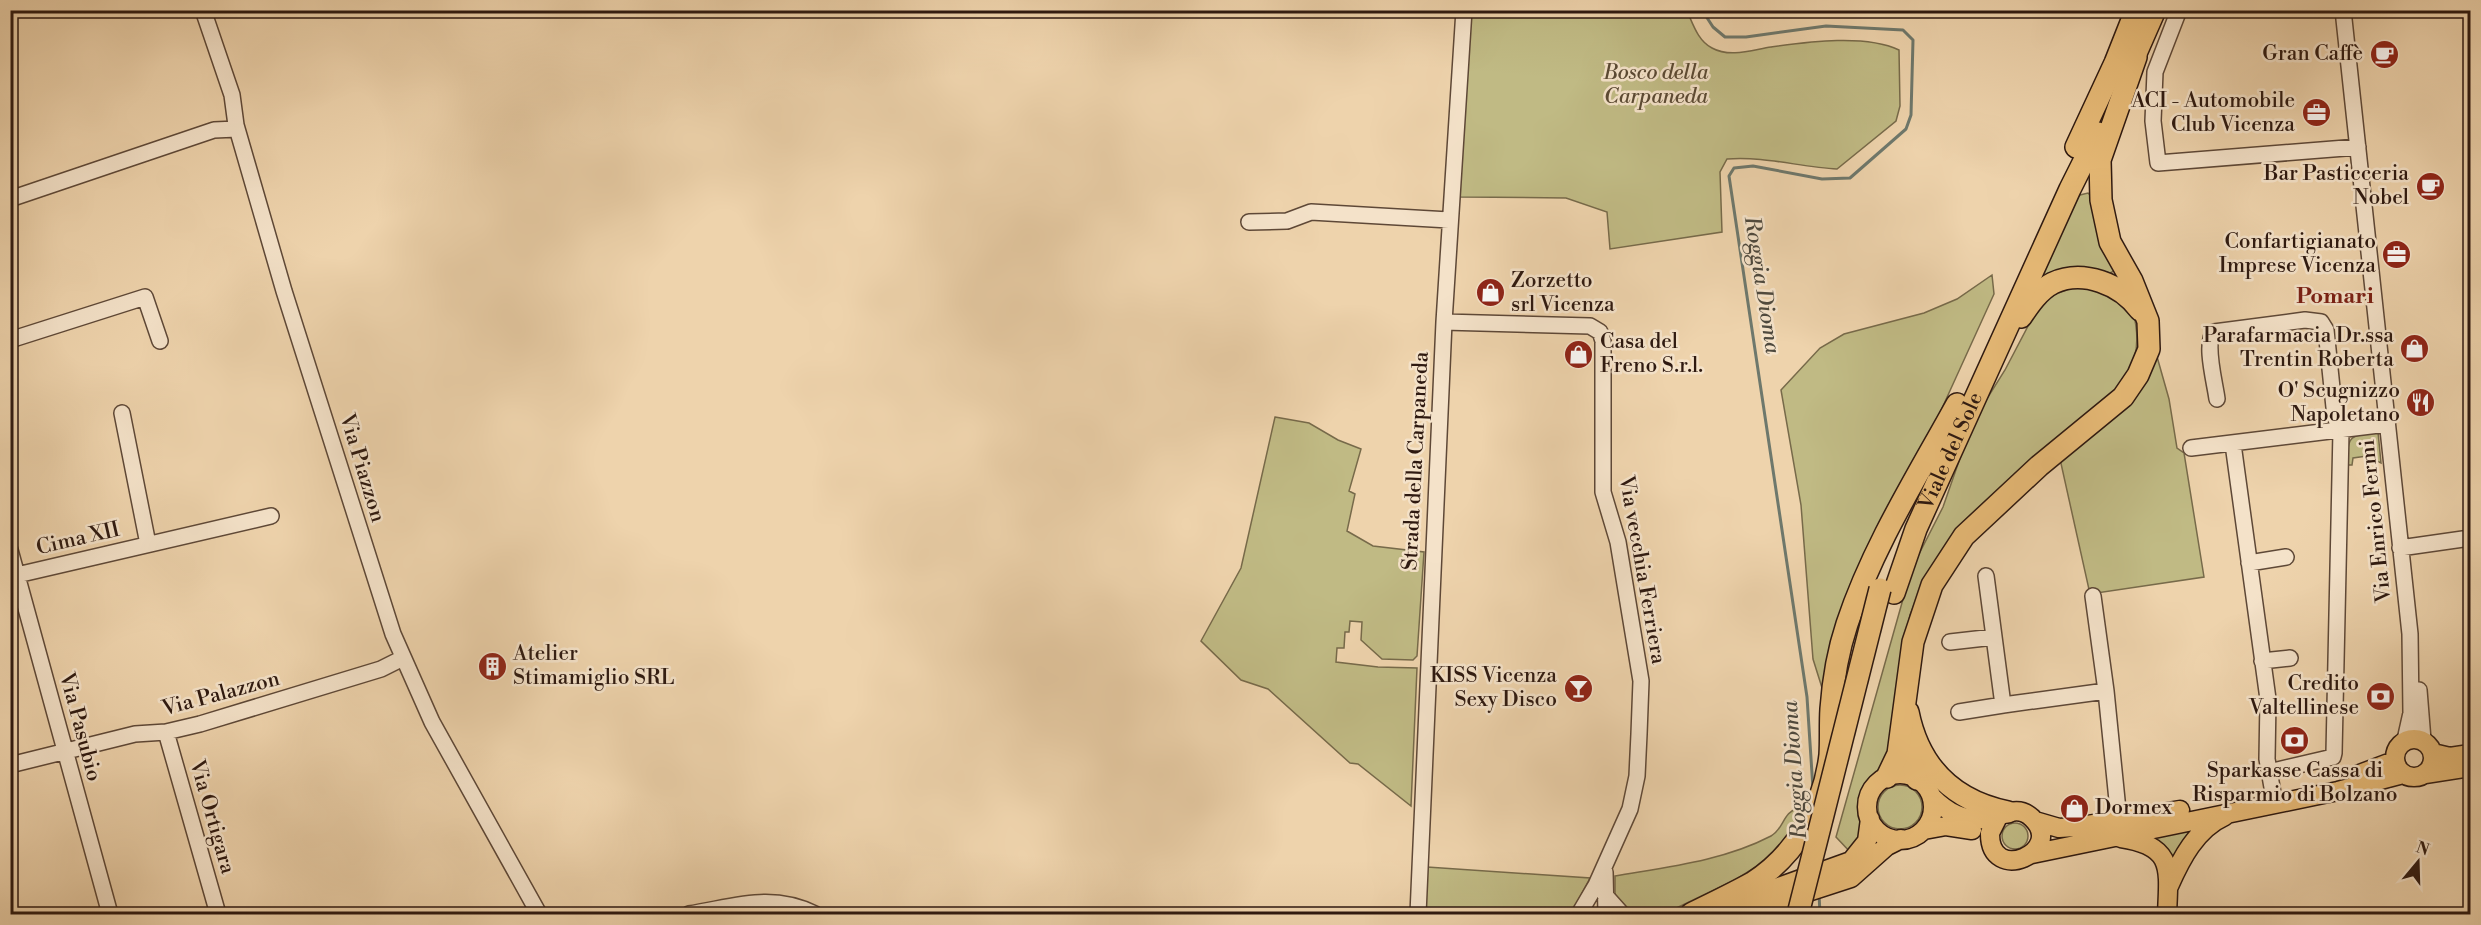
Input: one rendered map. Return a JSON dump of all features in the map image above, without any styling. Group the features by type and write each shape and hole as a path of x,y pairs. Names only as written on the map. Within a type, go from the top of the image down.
{"highway":[{"name":"Viale del Sole","path":"1798,915 1904,525 1957,404 2115,63 2136,10"},
{"name":"Viale del Sole","path":"1810,915 1887,591 2070,189 2136,57 2155,10"},
{"path":"1887,777 1899,754 1907,705 1913,642 1932,585 1964,536 2039,466 2123,397 2138,375 2149,349 2148,321 2132,281 2110,242 2101,200 2100,160 2136,57"},
{"path":"1994,357 2032,300 2052,284 2074,278 2095,280 2118,288 2132,299 2148,321"},
{"path":"1691,915 1753,882 1785,856 1806,829 1824,788 1830,755 1831,708 1836,667 1847,625 1880,544 1957,404"},
{"path":"1907,705 1909,754 1917,779"},
{"path":"1907,705 1916,742 1930,768 1958,793 2003,814"}],"main road":[{"path":"2398,767 2396,749 2420,744 2450,757 2470,754"},
{"path":"2420,744 2432,764 2425,774"},
{"path":"1740,915 1816,882 1851,861 1868,841 1869,798 1875,786 1887,777 1905,774 1917,779 1946,809 1962,817 1974,819 2020,811 2035,821 2060,828 2115,828 2240,810 2335,786 2368,773 2398,767 2414,777 2470,767"},
{"path":"2003,814 1991,827 1990,839 1994,850 2008,860 2019,861 2032,854 2115,828 2273,793 2335,786"},
{"path":"1924,830 1931,818 1932,797"},
{"path":"2168,888 2180,861 2196,838 2216,820 2240,810"},
{"path":"1870,819 1882,834 1901,840"},
{"path":"2032,854 2040,838 2035,821"},
{"path":"1700,915 1816,882 1855,876 1887,846 1913,837 1924,830 1946,825 1958,826 1990,839"},
{"path":"2115,828 2156,849 2165,861 2168,888 2167,915"}],"street":[{"name":"Via Piazzon","path":"203,10 232,95 237,129 284,291 363,543 403,658 432,722 539,915"},
{"name":"Strada della Carpaneda","path":"1418,915 1449,220 1464,10"},
{"path":"2179,10 2155,72 2153,121 2158,163 2358,147"},
{"name":"Via Enrico Fermi","path":"2343,10 2400,548 2410,634 2415,648 2420,744"},
{"path":"214,130 225,114 232,95"},
{"path":"10,199 214,130 237,129"},
{"path":"1249,222 1287,221 1311,212 1449,220"},
{"path":"10,340 145,297 160,341"},
{"path":"2217,399 2209,346 2211,335 2214,332 2305,320 2322,322 2326,330 2336,417 2341,430 2334,753 2332,757 2268,772"},
{"name":"Via vecchia Ferriera","path":"1444,322 1590,327 1600,332 1603,341 1603,492 1618,543 1641,681 1637,776 1630,809 1596,885 1579,915"},
{"name":"Cima XII","path":"122,413 148,544"},
{"path":"2192,447 2233,444 2387,424"},
{"path":"2233,444 2268,699 2268,772 2273,793"},
{"name":"Cima XII","path":"17,575 271,516"},
{"path":"2400,548 2470,538"},
{"name":"Via Pasubio","path":"10,550 110,915"},
{"path":"2248,563 2286,557"},
{"path":"1986,576 2003,705"},
{"path":"2093,596 2106,691 2115,828"},
{"path":"1950,642 1994,637"},
{"name":"Via Palazzon","path":"10,765 135,734 166,732 313,691 381,669 403,658"},
{"path":"2262,661 2290,658"},
{"path":"1959,712 2106,691"},
{"name":"Via Ortigara","path":"166,732 218,915"},
{"name":"Via vecchia Ferriera","path":"1606,860 1606,915"},
{"path":"1605,895 1622,915"},
{"path":"689,915 764,901 788,904 815,915"}],"green space":[{"name":"Bosco della Carpaneda","path":"1468,11 1687,11 1696,32 1703,41 1712,48 1726,52 1836,41 1885,45 1899,50 1900,106 1896,121 1837,169 1768,160 1727,159 1720,172 1722,232 1610,249 1607,212 1566,198 1451,195"},
{"path":"2088,193 2092,197 2114,263 2114,271 2110,273 2094,269 2047,279 2042,275 2071,204 2080,195"},
{"path":"1992,275 1994,294 1938,417 1890,511 1823,691 1813,659 1801,505 1781,390 1820,348 1844,334 1924,313 1957,299"},
{"path":"2075,287 2105,291 2133,311 2137,337 2134,358 2125,377 2110,398 1921,588 1910,615 1901,663 1898,719 1883,772 1868,782 1864,788 1862,801 1865,827 1852,854 1836,837 1916,560 1943,507 1973,421 2005,370 2038,307 2050,296"},
{"path":"2154,346 2169,399 2177,448 2184,453 2204,577 2090,594 2060,459"},
{"path":"1275,417 1309,423 1338,440 1361,449 1349,491 1355,494 1347,531 1373,546 1424,552 1417,656 1413,660 1382,659 1361,640 1362,622 1350,621 1349,632 1345,632 1344,648 1337,648 1336,662 1378,667 1417,668 1411,806 1358,764 1350,763 1268,689 1241,680 1201,641 1241,568"},
{"path":"2378,432 2381,463 2367,456 2353,458 2352,465 2348,465 2349,442 2356,436"},
{"path":"1900,785 1915,792 1922,807 1915,822 1900,829 1885,822 1878,807 1885,792"},
{"path":"1807,791 1814,792 1803,816 1770,858 1735,880 1664,914 1640,914 1622,907 1615,897 1615,876 1675,866 1734,852 1771,836 1789,813 1799,807"},
{"path":"2015,823 2024,827 2028,836 2024,845 2015,849 2006,845 2002,836 2006,827"},
{"path":"2198,824 2173,862 2150,840 2151,832"},
{"path":"1427,867 1590,878 1571,914 1423,914"}],"waterway":[{"name":"Roggia Dioma","path":"1702,10 1713,27 1725,37 1746,37 1826,26 1903,30 1913,40 1911,115 1906,129 1850,178 1822,179 1753,166 1734,168 1729,176 1807,697 1813,789"},
{"name":"Roggia Dioma","path":"1819,894 1820,914"}],"place":[{"name":"Gran Caffè","path":"2384,54"},
{"name":"ACI - Automobile Club Vicenza","path":"2316,113"},
{"name":"Bar Pasticceria Nobel","path":"2430,186"},
{"name":"Confartigianato Imprese Vicenza","path":"2397,254"},
{"name":"Zorzetto srl Vicenza","path":"1490,293"},
{"name":"Parafarmacia Dr.ssa Trentin Roberta","path":"2415,348"},
{"name":"Casa del Freno S.r.l.","path":"1579,354"},
{"name":"O' Scugnizzo Napoletano","path":"2421,403"},
{"name":"Atelier Stimamiglio SRL","path":"492,666"},
{"name":"KISS Vicenza Sexy Disco","path":"1578,688"},
{"name":"Credito Valtellinese","path":"2380,696"},
{"name":"Sparkasse Cassa di Risparmio di Bolzano","path":"2295,740"},
{"name":"Dormex","path":"2074,808"}],"district":[{"name":"Pomari","path":"2335,296"}]}
